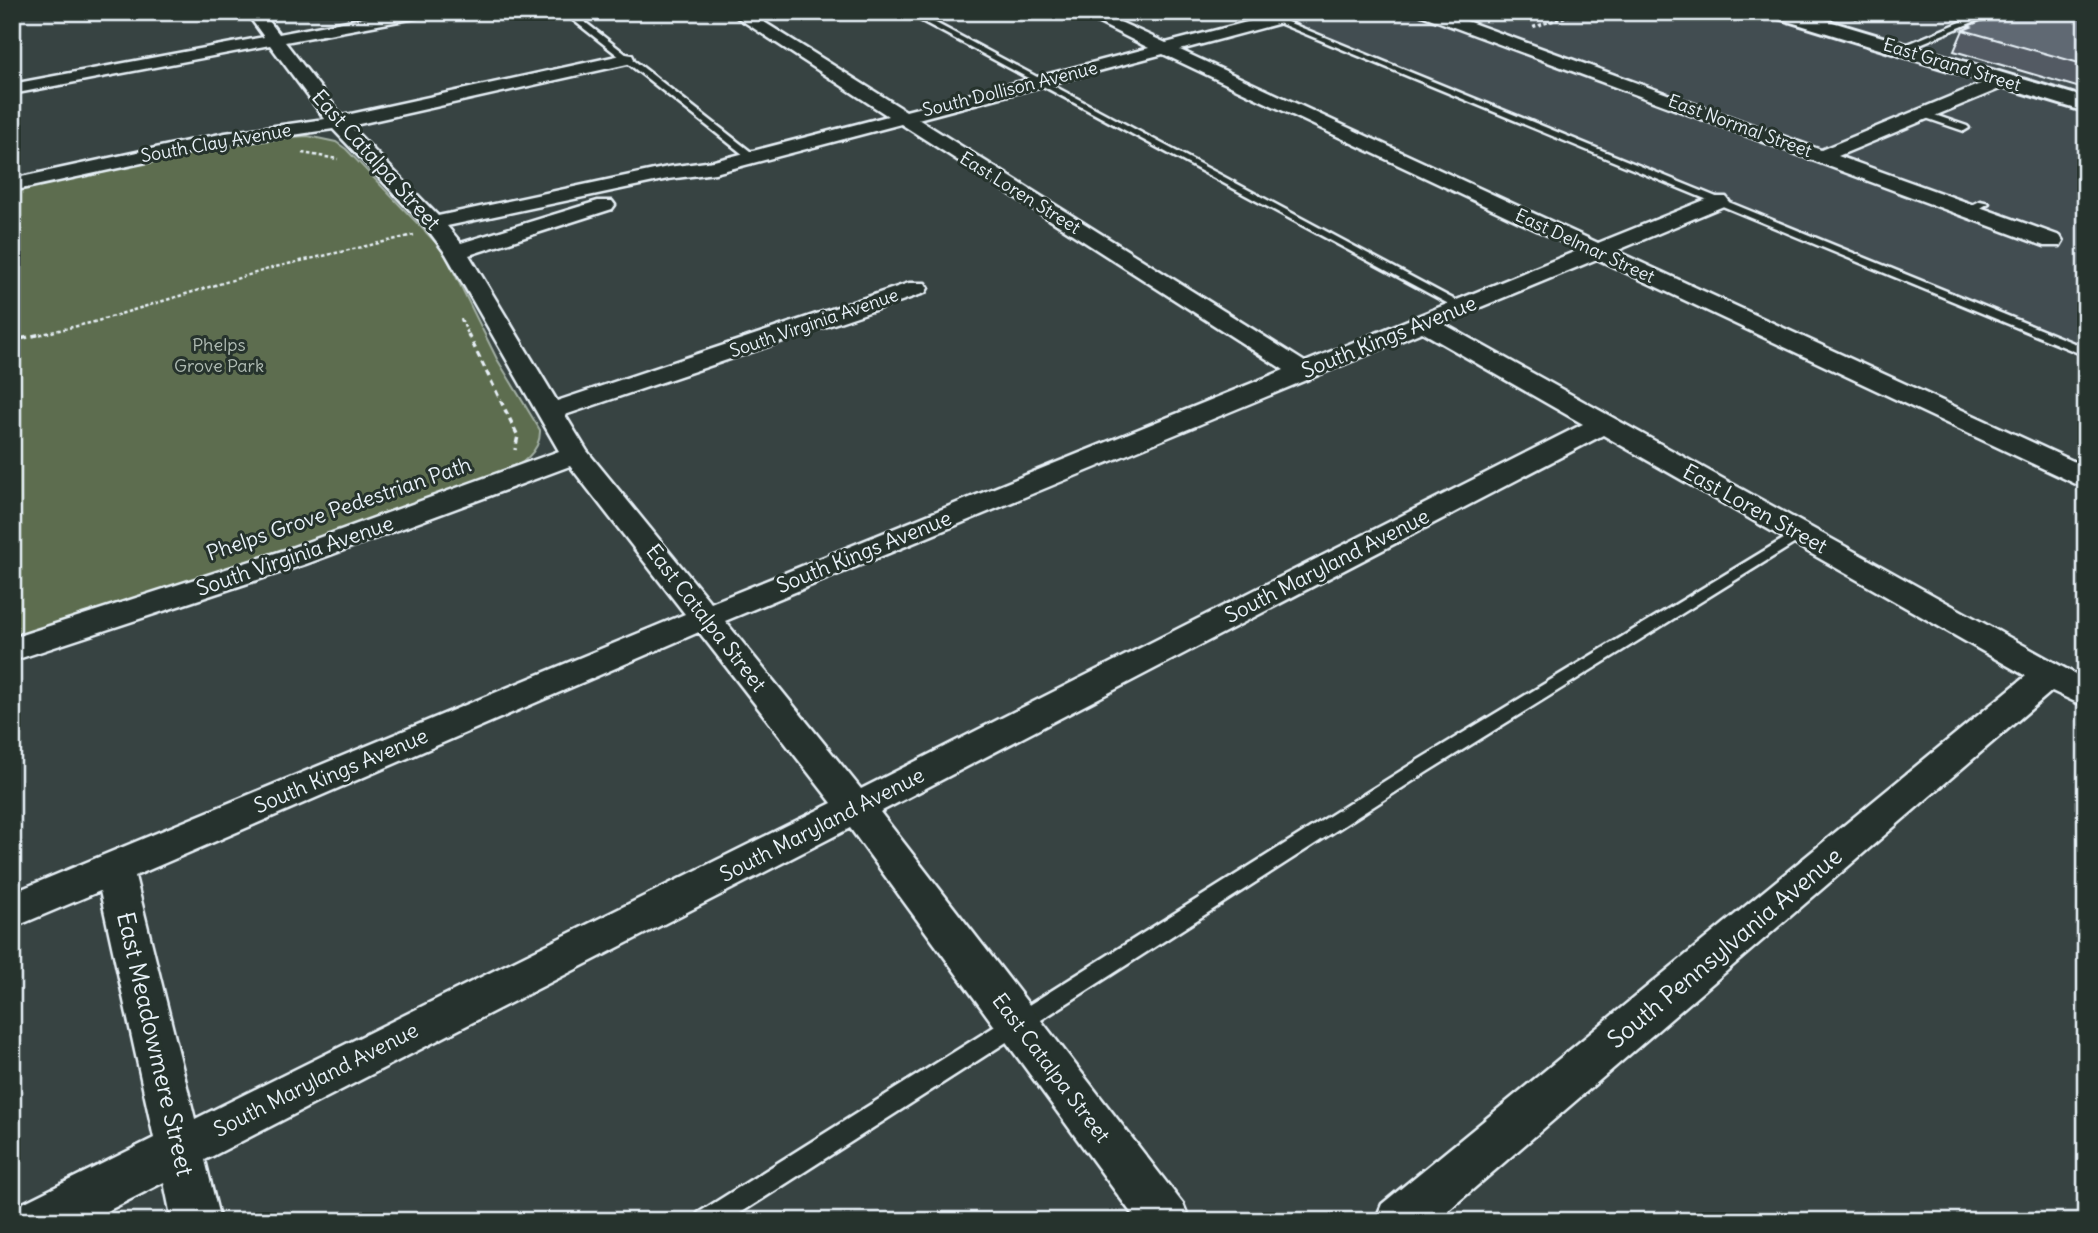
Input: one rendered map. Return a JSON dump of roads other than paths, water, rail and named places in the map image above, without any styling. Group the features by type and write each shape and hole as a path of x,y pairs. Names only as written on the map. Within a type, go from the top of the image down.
{"main road":[{"name":"East Grand Street","path":"1778,12 2086,105"}],"street":[{"name":"East Catalpa Street","path":"254,12 337,123 433,223 456,252 575,454 856,808 1166,1221"},
{"path":"12,89 421,12"},
{"name":"East Loren Street","path":"737,12 899,118 1304,372"},
{"name":"East Delmar Street","path":"1085,12 2086,478"},
{"name":"South Dollison Avenue","path":"456,252 715,167 1305,12"},
{"name":"East Normal Street","path":"1427,12 1822,156 1977,206 2052,241"},
{"name":"South Clay Avenue","path":"12,185 225,139 337,123 626,59"},
{"path":"1822,156 2004,80"},
{"name":"South Dollison Avenue","path":"433,223 668,173 715,167"},
{"name":"South Kings Avenue","path":"12,911 706,617 1719,201"},
{"name":"South Virginia Avenue","path":"552,411 917,288"},
{"name":"East Loren Street","path":"1423,323 2086,695"},
{"name":"South Maryland Avenue","path":"38,1221 856,808 1603,424"},
{"name":"South Virginia Avenue","path":"12,650 439,507 575,454"},
{"name":"South Pennsylvania Avenue","path":"1399,1221 2050,675"},
{"name":"East Meadowmere Street","path":"114,868 196,1221"}],"lane":[{"path":"567,12 752,157"},
{"path":"909,12 1402,278 1462,307"},
{"path":"1256,12 2086,352"},
{"path":"1844,12 1856,15 1871,12"},
{"path":"1900,49 1993,12"},
{"path":"1923,114 1964,128"},
{"path":"706,1221 1421,767 1800,534"}],"park label":[{"name":"Phelps Grove Park","path":"219,355"}]}
